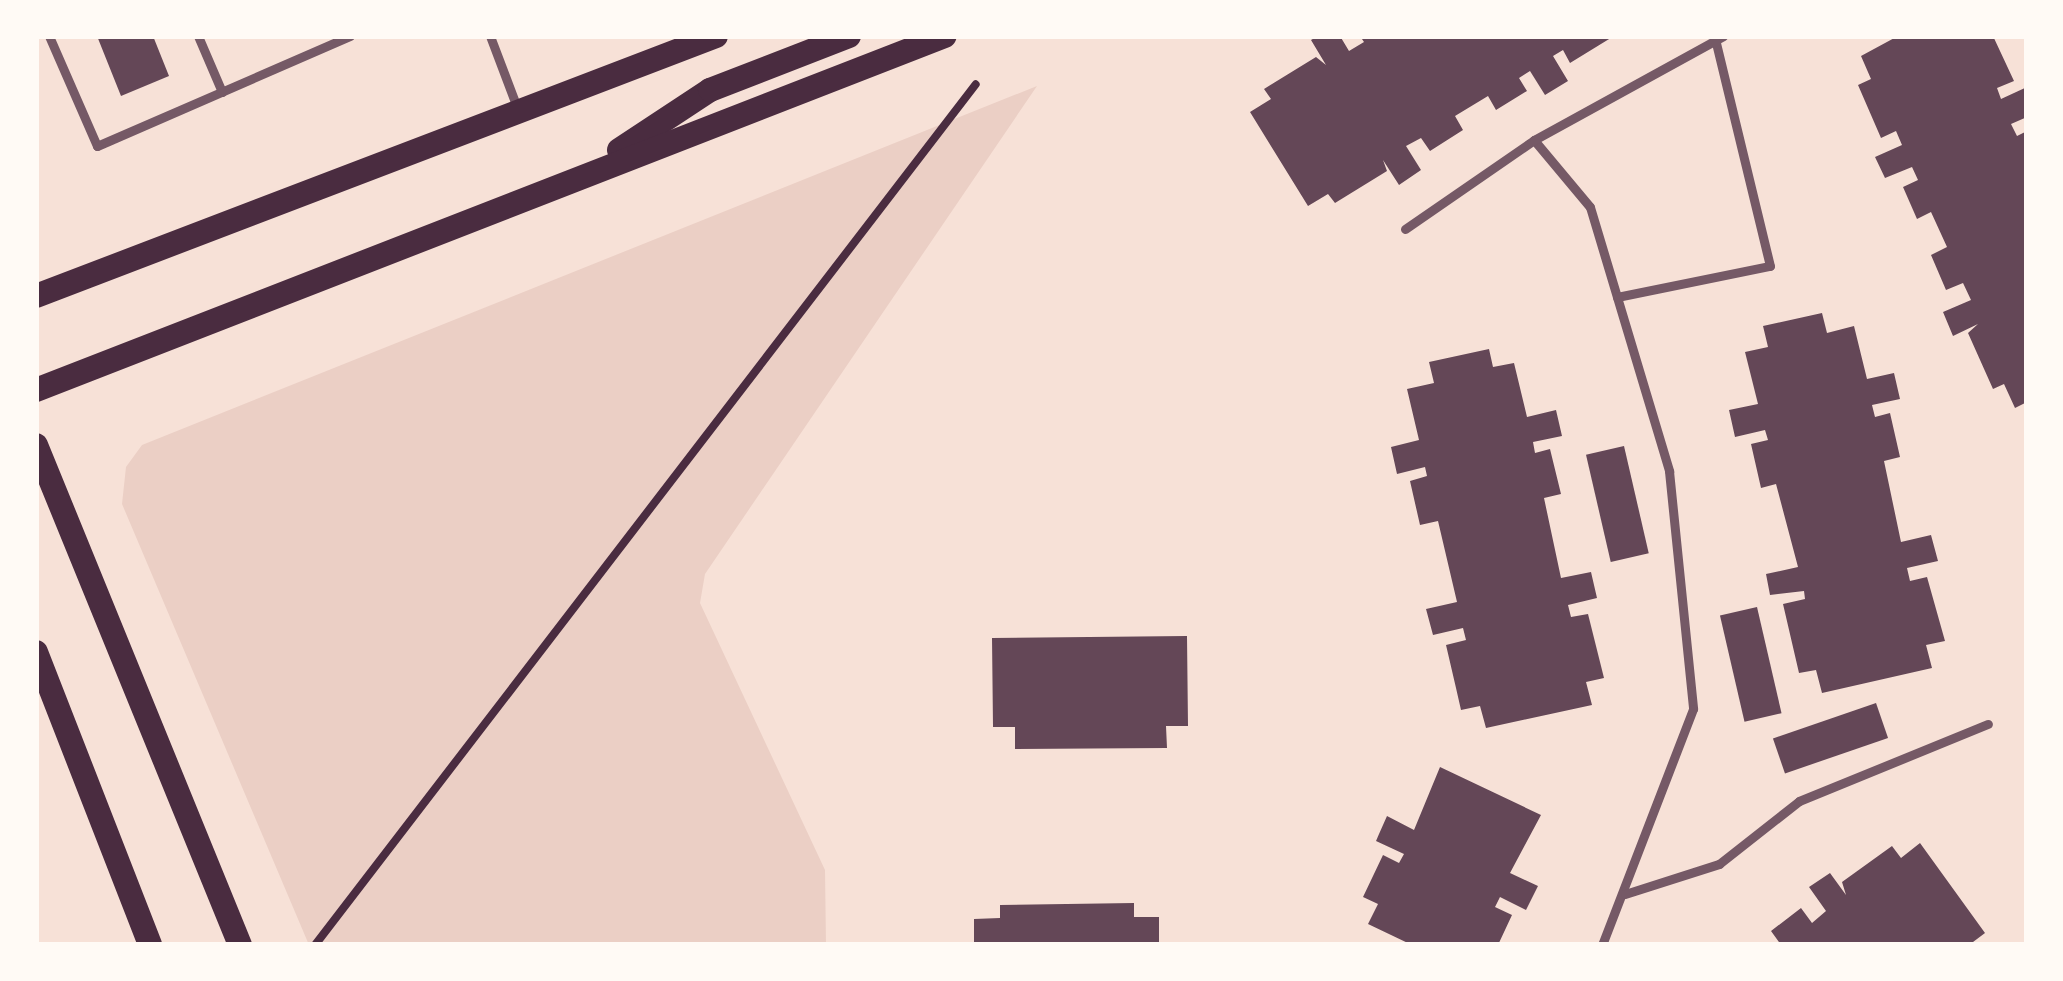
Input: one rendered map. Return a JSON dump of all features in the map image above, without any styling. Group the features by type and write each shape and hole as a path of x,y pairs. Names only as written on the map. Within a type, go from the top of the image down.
{"main road":[{"path":"36,296 716,36"},
{"path":"577,178 710,90 849,36"},
{"path":"36,389 945,36"},
{"path":"36,445 240,945"},
{"path":"36,652 150,945"}],"lane":[{"path":"50,36 98,146 350,36"},
{"path":"198,36 221,92"},
{"path":"490,36 519,112"},
{"path":"1405,229 1534,140 1719,39 1771,266 1617,298"},
{"path":"1534,140 1590,207 1670,471 1693,709 1602,945"},
{"path":"1625,894 1718,864 1799,801 1988,724"}],"path":[{"path":"315,945 976,84"}],"shaded area":[{"path":"1037,86 705,574 700,603 825,870 826,945 309,945 122,504 126,467 142,445"}],"building":[{"path":"97,36 153,36 169,76 121,96"},
{"path":"1340,36 1349,51 1364,42 1360,36 1614,36 1570,63 1563,50 1553,56 1568,81 1545,95 1530,71 1519,78 1527,91 1496,110 1488,96 1455,116 1463,130 1430,151 1421,138 1406,146 1421,170 1399,185 1383,160 1387,171 1335,203 1328,194 1308,206 1250,112 1271,99 1264,89 1316,57 1326,65 1311,40"},
{"path":"1898,36 1993,36 2014,81 1997,88 2001,99 2027,87 2027,117 2011,124 2017,136 2027,131 2027,402 2015,408 2004,384 1993,389 1968,333 1978,324 1953,336 1943,312 1971,300 1963,283 1946,290 1931,255 1947,247 1931,212 1917,219 1903,187 1918,180 1912,167 1885,178 1875,157 1902,145 1896,131 1881,138 1858,85 1871,79 1861,56"},
{"path":"1822,313 1827,333 1854,326 1867,379 1894,373 1900,399 1872,405 1875,417 1890,413 1900,457 1884,461 1901,542 1931,535 1938,561 1907,568 1910,581 1927,577 1945,641 1926,645 1932,668 1822,693 1816,670 1799,673 1783,604 1805,599 1804,591 1770,595 1766,574 1798,567 1776,484 1761,488 1751,444 1768,440 1765,430 1735,437 1729,410 1758,404 1745,352 1768,347 1763,326"},
{"path":"1489,349 1493,367 1514,363 1527,417 1556,410 1562,436 1533,442 1535,453 1550,449 1561,494 1544,498 1561,578 1591,572 1597,598 1568,605 1571,617 1588,614 1604,678 1586,682 1592,705 1486,728 1480,706 1461,710 1446,645 1466,640 1463,628 1433,635 1426,609 1457,602 1438,521 1420,525 1410,481 1427,476 1425,467 1397,474 1391,447 1419,440 1407,389 1434,383 1429,362"},
{"path":"1624,446 1649,553 1611,562 1586,455"},
{"path":"1757,607 1782,713 1744,722 1720,616"},
{"path":"1187,636 1188,726 1166,726 1167,748 1015,749 1015,727 993,727 992,638"},
{"path":"1876,703 1888,738 1785,773 1773,738"},
{"path":"1440,767 1541,815 1510,873 1538,886 1526,910 1500,897 1495,907 1512,915 1498,945 1412,945 1368,924 1378,904 1363,897 1383,855 1399,863 1404,854 1376,841 1387,816 1414,830"},
{"path":"1920,843 1985,933 1969,945 1781,945 1771,931 1801,908 1812,923 1826,911 1809,887 1830,873 1846,895 1842,882 1892,846 1901,858"},
{"path":"1134,903 1134,917 1159,917 1159,945 974,945 974,919 1000,918 1000,905"}]}
